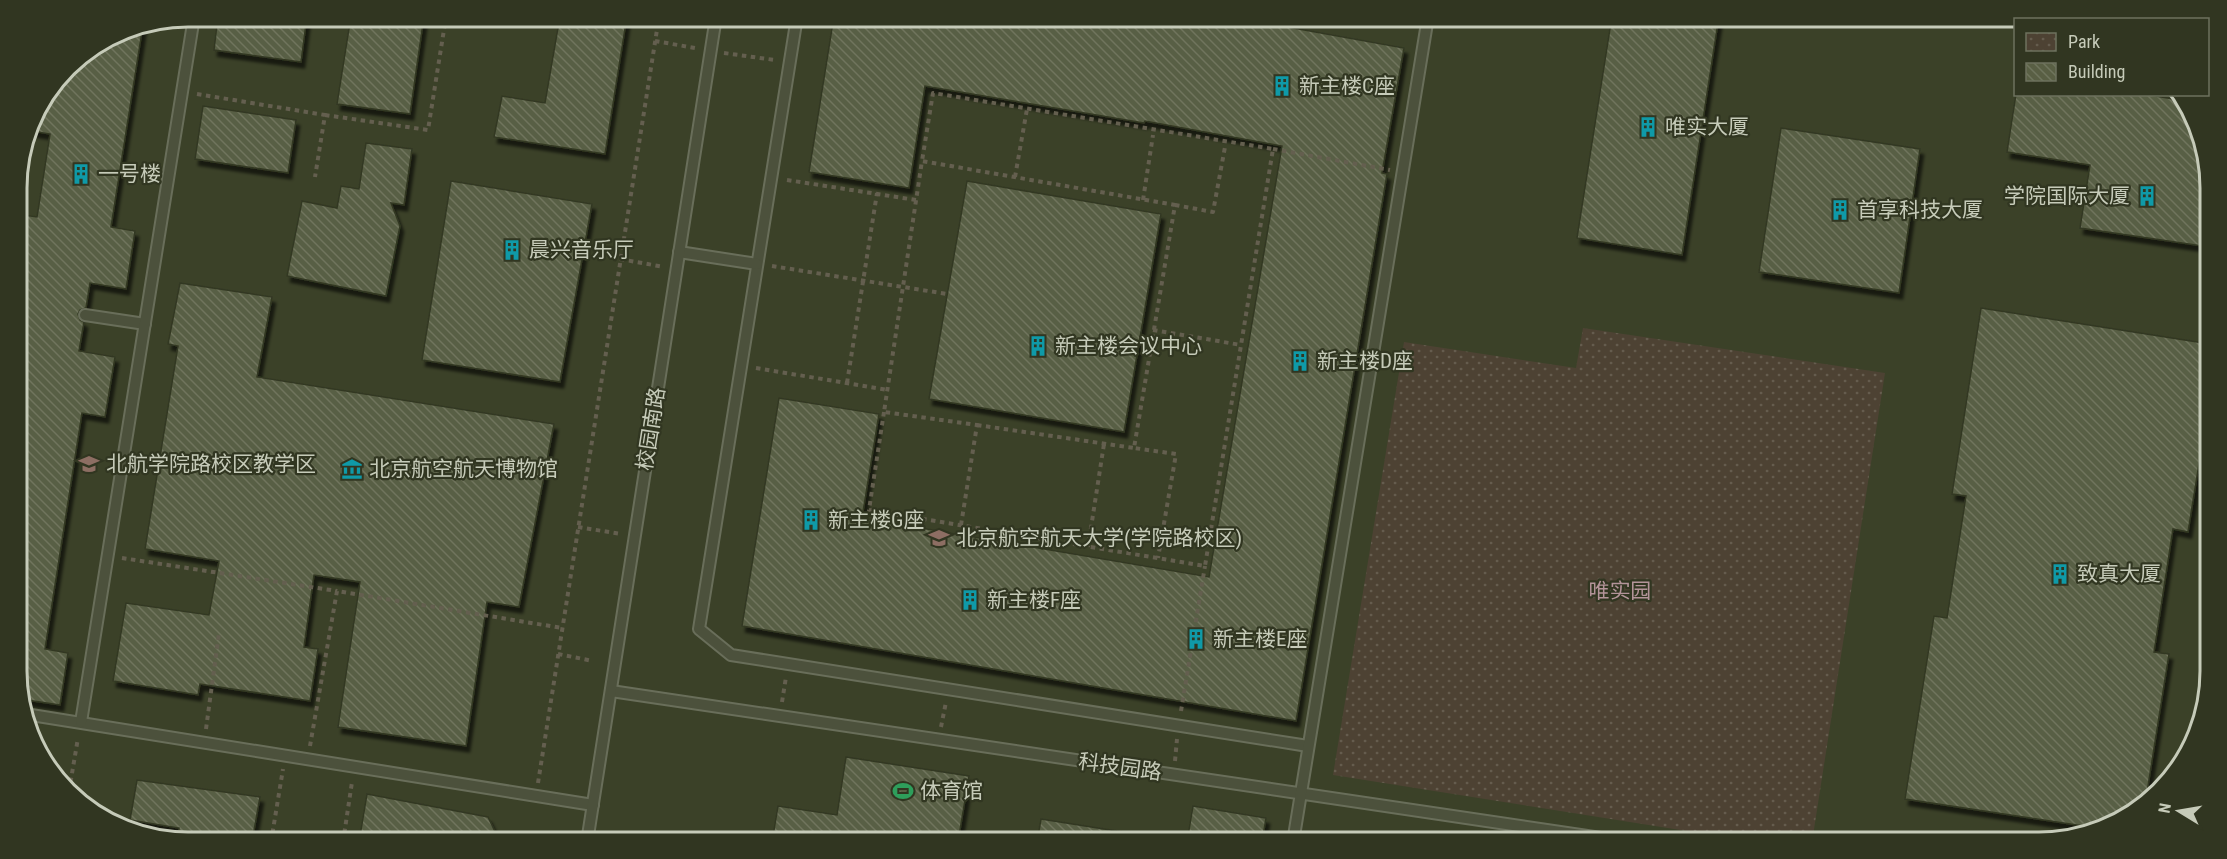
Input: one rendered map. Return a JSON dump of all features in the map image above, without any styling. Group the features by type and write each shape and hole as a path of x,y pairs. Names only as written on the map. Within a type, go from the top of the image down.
{"lane":[{"path":"81,722 192,27"},
{"name":"校园南路","path":"589,832 714,27"},
{"path":"795,27 699,629 731,655 1308,746"},
{"path":"1295,832 1426,27"},
{"path":"679,252 757,264"},
{"path":"85,315 145,324"},
{"name":"科技园路","path":"611,691 1560,832"},
{"path":"34,715 593,805"}],"path":[{"path":"182,92 428,130 444,27"},
{"path":"536,796 657,27"},
{"path":"1205,567 869,510 933,93 1402,172"},
{"path":"1015,177 1026,108"},
{"path":"315,177 325,115"},
{"path":"1143,200 1154,135"},
{"path":"922,161 1213,212 1225,147"},
{"path":"1173,774 1179,725 1273,149"},
{"path":"771,177 916,200"},
{"path":"847,383 877,193"},
{"path":"1134,448 1175,205"},
{"path":"620,259 676,270"},
{"path":"777,267 947,294"},
{"path":"1153,330 1241,345"},
{"path":"740,365 888,390"},
{"path":"884,412 1176,454 1158,558"},
{"path":"961,525 977,425"},
{"path":"1088,547 1104,444"},
{"path":"578,526 635,537"},
{"path":"107,556 562,628"},
{"path":"308,759 337,591"},
{"path":"205,742 219,633"},
{"path":"558,654 593,661"},
{"path":"779,717 788,664"},
{"path":"939,741 948,689"},
{"path":"71,781 81,722"},
{"path":"273,832 285,755"},
{"path":"345,832 355,766"}],"green space":[{"name":"唯实园","path":"1583,328 1885,373 1814,832 1693,832 1333,775 1404,342 1576,368"}],"building":[{"path":"217,27 306,27 301,62 214,50"},
{"path":"349,27 422,27 410,114 337,104"},
{"path":"558,27 625,27 605,154 494,137 502,96 545,103"},
{"path":"832,27 1288,27 1404,48 1382,173 1387,174 1296,721 742,626 779,398 879,414 862,518 1209,577 1282,146 1145,121 1144,123 925,86 909,188 809,172"},
{"name":"唯实大厦","path":"1610,27 1717,27 1682,255 1577,238"},
{"path":"142,34 111,227 135,231 126,289 90,283 86,308 80,310 78,314 80,320 84,322 79,351 115,357 105,417 82,413 45,649 68,653 60,705 30,700 27,671 27,216 37,217 50,134 37,132 49,107 67,82 90,60 107,49"},
{"name":"学院国际大厦","path":"2016,96 2156,96 2173,99 2195,146 2199,167 2200,246 2080,228 2090,165 2007,152"},
{"path":"203,106 296,120 288,173 195,159"},
{"name":"首享科技大厦","path":"1781,128 1920,149 1899,293 1759,272"},
{"path":"366,143 412,149 404,205 391,203 400,226 386,296 287,276 302,201 337,208 341,186 359,189"},
{"name":"晨兴音乐厅","path":"451,181 592,204 560,382 422,360"},
{"name":"新主楼会议中心","path":"967,181 1161,214 1124,432 929,399"},
{"name":"北京航空航天博物馆","path":"180,283 272,297 257,377 554,424 519,607 487,602 466,746 338,727 360,582 314,575 304,647 318,649 310,701 200,684 198,695 113,681 126,603 209,615 219,561 145,549 178,346 168,344"},
{"name":"致真大厦","path":"1981,308 2200,342 2200,458 2188,532 2173,529 2154,652 2169,654 2147,790 2137,799 2101,820 2084,826 1905,799 1934,616 1947,618 1966,496 1952,494"},
{"name":"体育馆","path":"846,757 969,776 960,832 774,832 778,806 837,815"},
{"path":"137,780 260,797 254,832 178,832 179,828 130,820"},
{"path":"367,794 488,817 495,832 361,832"},
{"path":"1193,806 1266,818 1264,832 1189,832"},
{"path":"1041,819 1123,832 1039,832"}],"place":[{"name":"新主楼C座","path":"1282,86"},
{"name":"唯实大厦","path":"1648,127"},
{"name":"一号楼","path":"81,174"},
{"name":"学院国际大厦","path":"2147,196"},
{"name":"首享科技大厦","path":"1840,210"},
{"name":"晨兴音乐厅","path":"512,250"},
{"name":"新主楼会议中心","path":"1038,346"},
{"name":"新主楼D座","path":"1300,361"},
{"name":"北航学院路校区教学区","path":"89,464"},
{"name":"北京航空航天博物馆","path":"352,469"},
{"name":"新主楼G座","path":"811,520"},
{"name":"北京航空航天大学(学院路校区)","path":"939,538"},
{"name":"致真大厦","path":"2060,574"},
{"name":"新主楼F座","path":"970,600"},
{"name":"新主楼E座","path":"1196,639"},
{"name":"体育馆","path":"903,791"}]}
